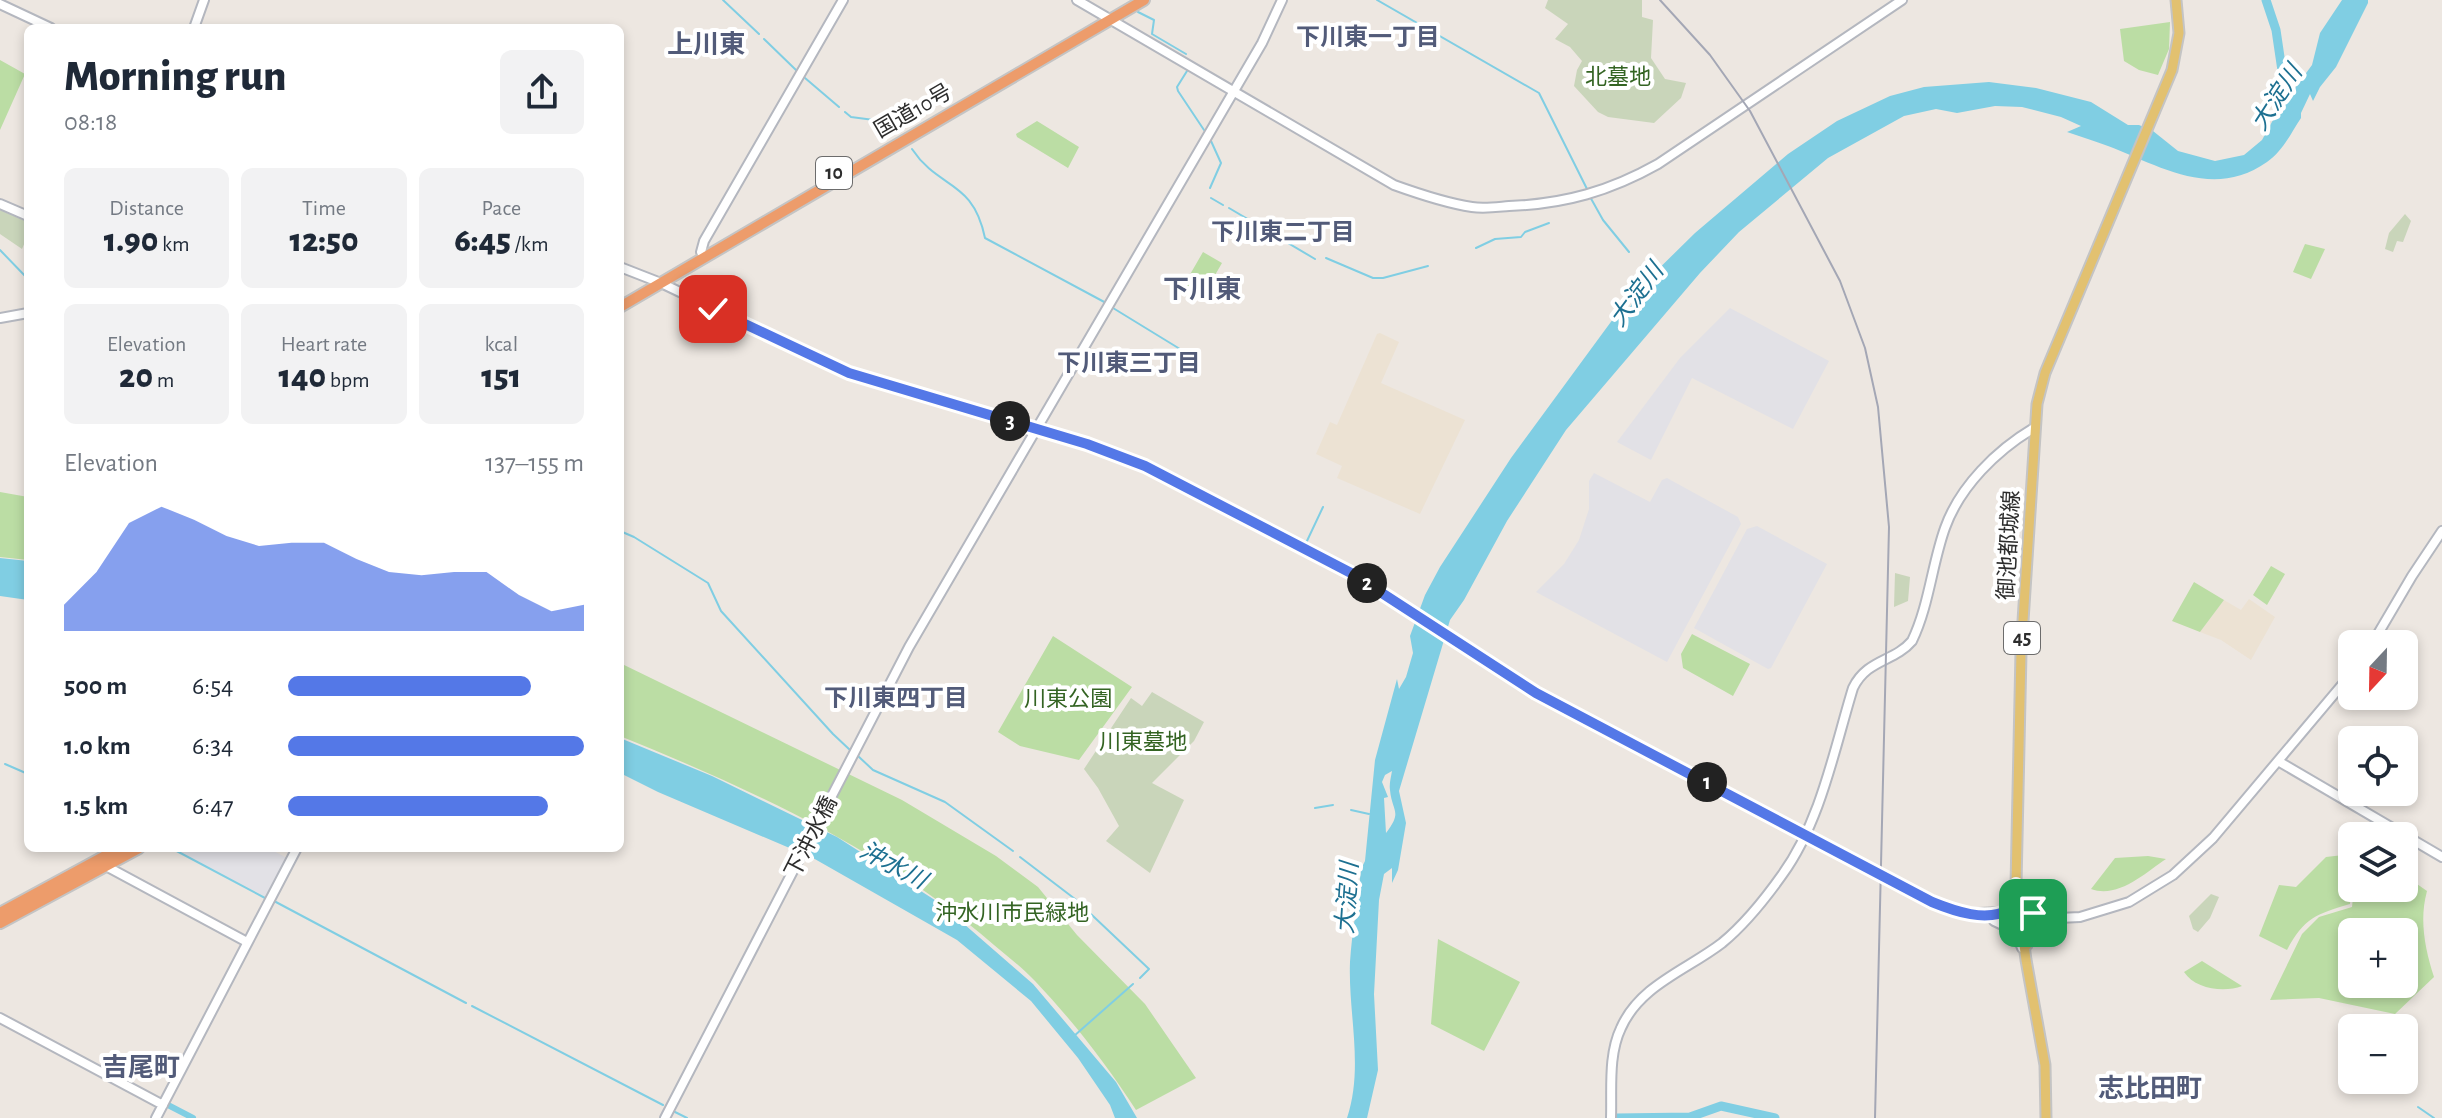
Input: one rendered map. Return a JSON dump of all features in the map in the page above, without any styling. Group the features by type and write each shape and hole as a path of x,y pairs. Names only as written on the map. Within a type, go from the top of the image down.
{"highway":[{"name":"国道10号","path":"624,304 1131,0"},
{"name":"国道10号","path":"1107,17 1144,0"},
{"name":"国道10号","path":"624,297 657,282"},
{"path":"0,923 115,852"},
{"path":"0,913 129,852"}],"main road":[{"name":"御池都城線","path":"2046,1118 2045,1065 2019,920 2016,885 2021,652 2034,428 2045,373 2172,70 2179,33 2176,0"},
{"path":"1970,914 2005,912 2012,905 2016,885"},
{"path":"2026,960 2030,929 2057,919"}],"street":[{"path":"195,24 204,0"},
{"path":"703,255 704,241 843,0"},
{"path":"1077,0 1394,185 1475,208 1556,203 1624,183 1658,164 1890,3 1902,0"},
{"name":"下沖水橋","path":"665,1118 909,647 1262,43 1282,0"},
{"path":"0,4 42,24"},
{"path":"0,204 24,214"},
{"path":"624,269 849,373 1121,455 1145,466 1351,573 1536,693 1932,902 2012,928 2026,960"},
{"path":"0,318 24,314"},
{"path":"1611,1118 1613,1057 1620,1028 1636,1004 1662,981 1723,942 1746,920 1780,878 1807,835 1853,688 1860,675 1912,641 1945,527 1956,504 1982,471 2014,441 2034,428"},
{"path":"2380,630 2442,531"},
{"path":"1970,914 2019,920 2080,917 2116,907 2162,883 2213,838 2338,690"},
{"path":"2278,761 2442,857"},
{"path":"156,1118 295,852"},
{"path":"101,863 247,942"},
{"path":"2016,885 2028,910 2057,919"},
{"path":"0,1018 163,1105"}],"shaded area":[{"path":"1730,308 1829,361 1793,429 1692,378 1651,460 1617,442 1680,358"},
{"path":"1380,333 1399,342 1381,383 1465,420 1420,514 1337,478 1342,466 1316,454 1330,422 1337,425"},
{"path":"1594,473 1650,502 1662,480 1667,478 1738,517 1741,524 1667,662 1536,592 1564,564 1579,540 1589,509 1589,481"},
{"path":"1757,526 1827,564 1768,669 1694,628 1747,529"},
{"path":"2249,599 2275,617 2251,660 2221,640 2200,632 2224,600 2241,610"},
{"path":"181,852 276,852 287,858 266,897"}],"green space":[{"name":"北墓地","path":"1548,0 1642,0 1642,17 1653,20 1651,58 1665,79 1686,83 1681,98 1654,123 1608,117 1598,112 1574,86 1582,61 1570,47 1555,39 1568,24 1545,8"},
{"path":"2170,22 2169,49 2158,75 2139,70 2124,61 2120,29"},
{"path":"0,60 24,76 0,130"},
{"path":"1037,121 1079,147 1068,168 1017,137 1016,134"},
{"path":"0,210 24,220 22,249 0,234"},
{"path":"2405,214 2411,221 2403,242 2397,241 2393,252 2385,249 2389,233"},
{"path":"2305,244 2325,249 2311,279 2293,272"},
{"path":"1203,252 1222,263 1200,301 1181,290"},
{"path":"0,492 24,496 24,560 0,557"},
{"path":"2271,566 2285,574 2267,605 2253,595"},
{"path":"1895,573 1910,577 1908,601 1894,607"},
{"path":"2194,582 2224,600 2200,632 2172,621"},
{"path":"1692,634 1750,664 1733,696 1683,668 1681,654"},
{"name":"川東公園","path":"1053,636 1132,687 1079,760 1020,746 998,732"},
{"name":"沖水川市民緑地","path":"624,665 902,800 996,856 1038,887 1077,935 1145,1004 1196,1078 1136,1110 1089,1044 1049,996 1020,967 952,911 863,852 719,778 624,738"},
{"name":"川東墓地","path":"1152,692 1204,722 1194,741 1152,783 1184,800 1150,873 1106,841 1119,826 1084,769 1131,698 1142,706"},
{"path":"2148,856 2166,859 2121,888 2091,889 2115,858"},
{"path":"2338,856 2338,902 2350,904 2328,911 2305,924 2287,950 2259,936 2279,885 2296,887 2326,857"},
{"path":"2418,885 2427,891 2423,913 2424,934 2434,977 2418,992 2418,918 2338,918 2338,998 2412,998 2395,1014 2319,998 2270,1000 2302,934 2319,917 2352,907 2353,902 2418,902"},
{"path":"2211,894 2219,897 2210,918 2198,932 2193,929 2189,916"},
{"path":"1438,939 1520,982 1484,1051 1431,1024"},
{"path":"2202,961 2242,986 2219,989 2195,982 2184,972"}],"water":[{"name":"大淀川","path":"2342,0 2368,0 2336,67 2313,101 2310,94 2301,118 2286,142 2273,158 2247,173 2207,179 2187,176 2067,132 2081,126 2061,117 2022,107 1995,106 1957,113 1936,109 1904,116 1828,158 1739,232 1700,273 1566,430 1507,521 1450,620 1399,791 1406,823 1398,870 1392,883 1392,868 1384,874 1379,900 1374,994 1378,1070 1367,1118 1347,1118 1355,1060 1350,962 1361,869 1365,861 1375,760 1397,679 1399,689 1413,653 1410,636 1425,595 1440,567 1511,458 1613,319 1631,306 1635,292 1695,233 1788,154 1837,121 1890,96 1924,87 1989,82 2036,88 2091,102 2128,125 2139,125 2153,131 2178,151 2215,161 2244,155 2262,140 2278,111 2312,65 2320,33","holes":["1392,771 1390,788 1395,816 1386,833 1384,798 1388,797 1382,782 1385,775"]},
{"path":"0,558 24,561 24,599 0,596"},
{"path":"624,740 712,776 837,837 941,904 1033,984 1116,1082 1137,1118 1115,1118 1110,1105 1078,1058 1031,1001 957,940 813,858 624,775"}],"waterway":[{"path":"723,0 759,34"},
{"path":"1377,0 1539,93 1587,189"},
{"name":"大淀川","path":"2266,0 2276,30 2288,111"},
{"path":"1138,12 1154,20 1152,34 1186,54"},
{"path":"764,39 796,70"},
{"path":"1187,71 1177,87 1178,91 1204,130"},
{"path":"805,78 839,107"},
{"path":"845,112 851,117 897,123"},
{"path":"1210,188 1221,163 1211,141"},
{"path":"912,149 933,172 964,195 980,219 985,238 1108,304"},
{"path":"1589,195 1603,220 1629,252"},
{"path":"1211,198 1223,205"},
{"path":"1229,208 1315,259"},
{"path":"1476,248 1495,239 1521,237 1525,232 1549,223"},
{"path":"0,250 24,275"},
{"path":"1326,258 1373,278 1428,266"},
{"path":"1113,308 1193,357"},
{"path":"1306,543 1323,507"},
{"path":"624,533 708,583 721,611 850,750"},
{"path":"858,756 873,770 945,802 1013,851"},
{"path":"5,764 24,772"},
{"path":"1315,808 1333,805"},
{"path":"1351,810 1369,814"},
{"path":"179,852 265,898"},
{"path":"1020,857 1075,899 1149,969 1140,978"},
{"path":"274,901 466,1003"},
{"path":"1074,1036 1133,984"},
{"path":"472,1006 663,1105"},
{"path":"168,1105 193,1118"},
{"path":"1617,1118 1690,1117 1721,1106 1775,1118"},
{"path":"2418,1107 2434,1118"},
{"path":"675,1112 687,1118"}],"railway":[{"path":"1660,0 1710,55 1750,111 1840,281 1865,348 1878,407 1889,527 1875,1118"}],"district":[{"name":"下川東一丁目","path":"1368,38"},
{"name":"上川東","path":"706,45"},
{"name":"下川東二丁目","path":"1283,233"},
{"name":"下川東","path":"1202,290"},
{"name":"下川東三丁目","path":"1129,364"},
{"name":"下川東四丁目","path":"896,699"},
{"name":"吉尾町","path":"141,1068"},
{"name":"志比田町","path":"2150,1089"}],"route":[{"path":"713,309 849,373 1121,455 1351,573 1536,693 1932,902 1970,914 2000,914 2010,909 2016,885 2025,906 2033,913"}],"water label":[{"name":"沖水川","path":"893,866"}]}
